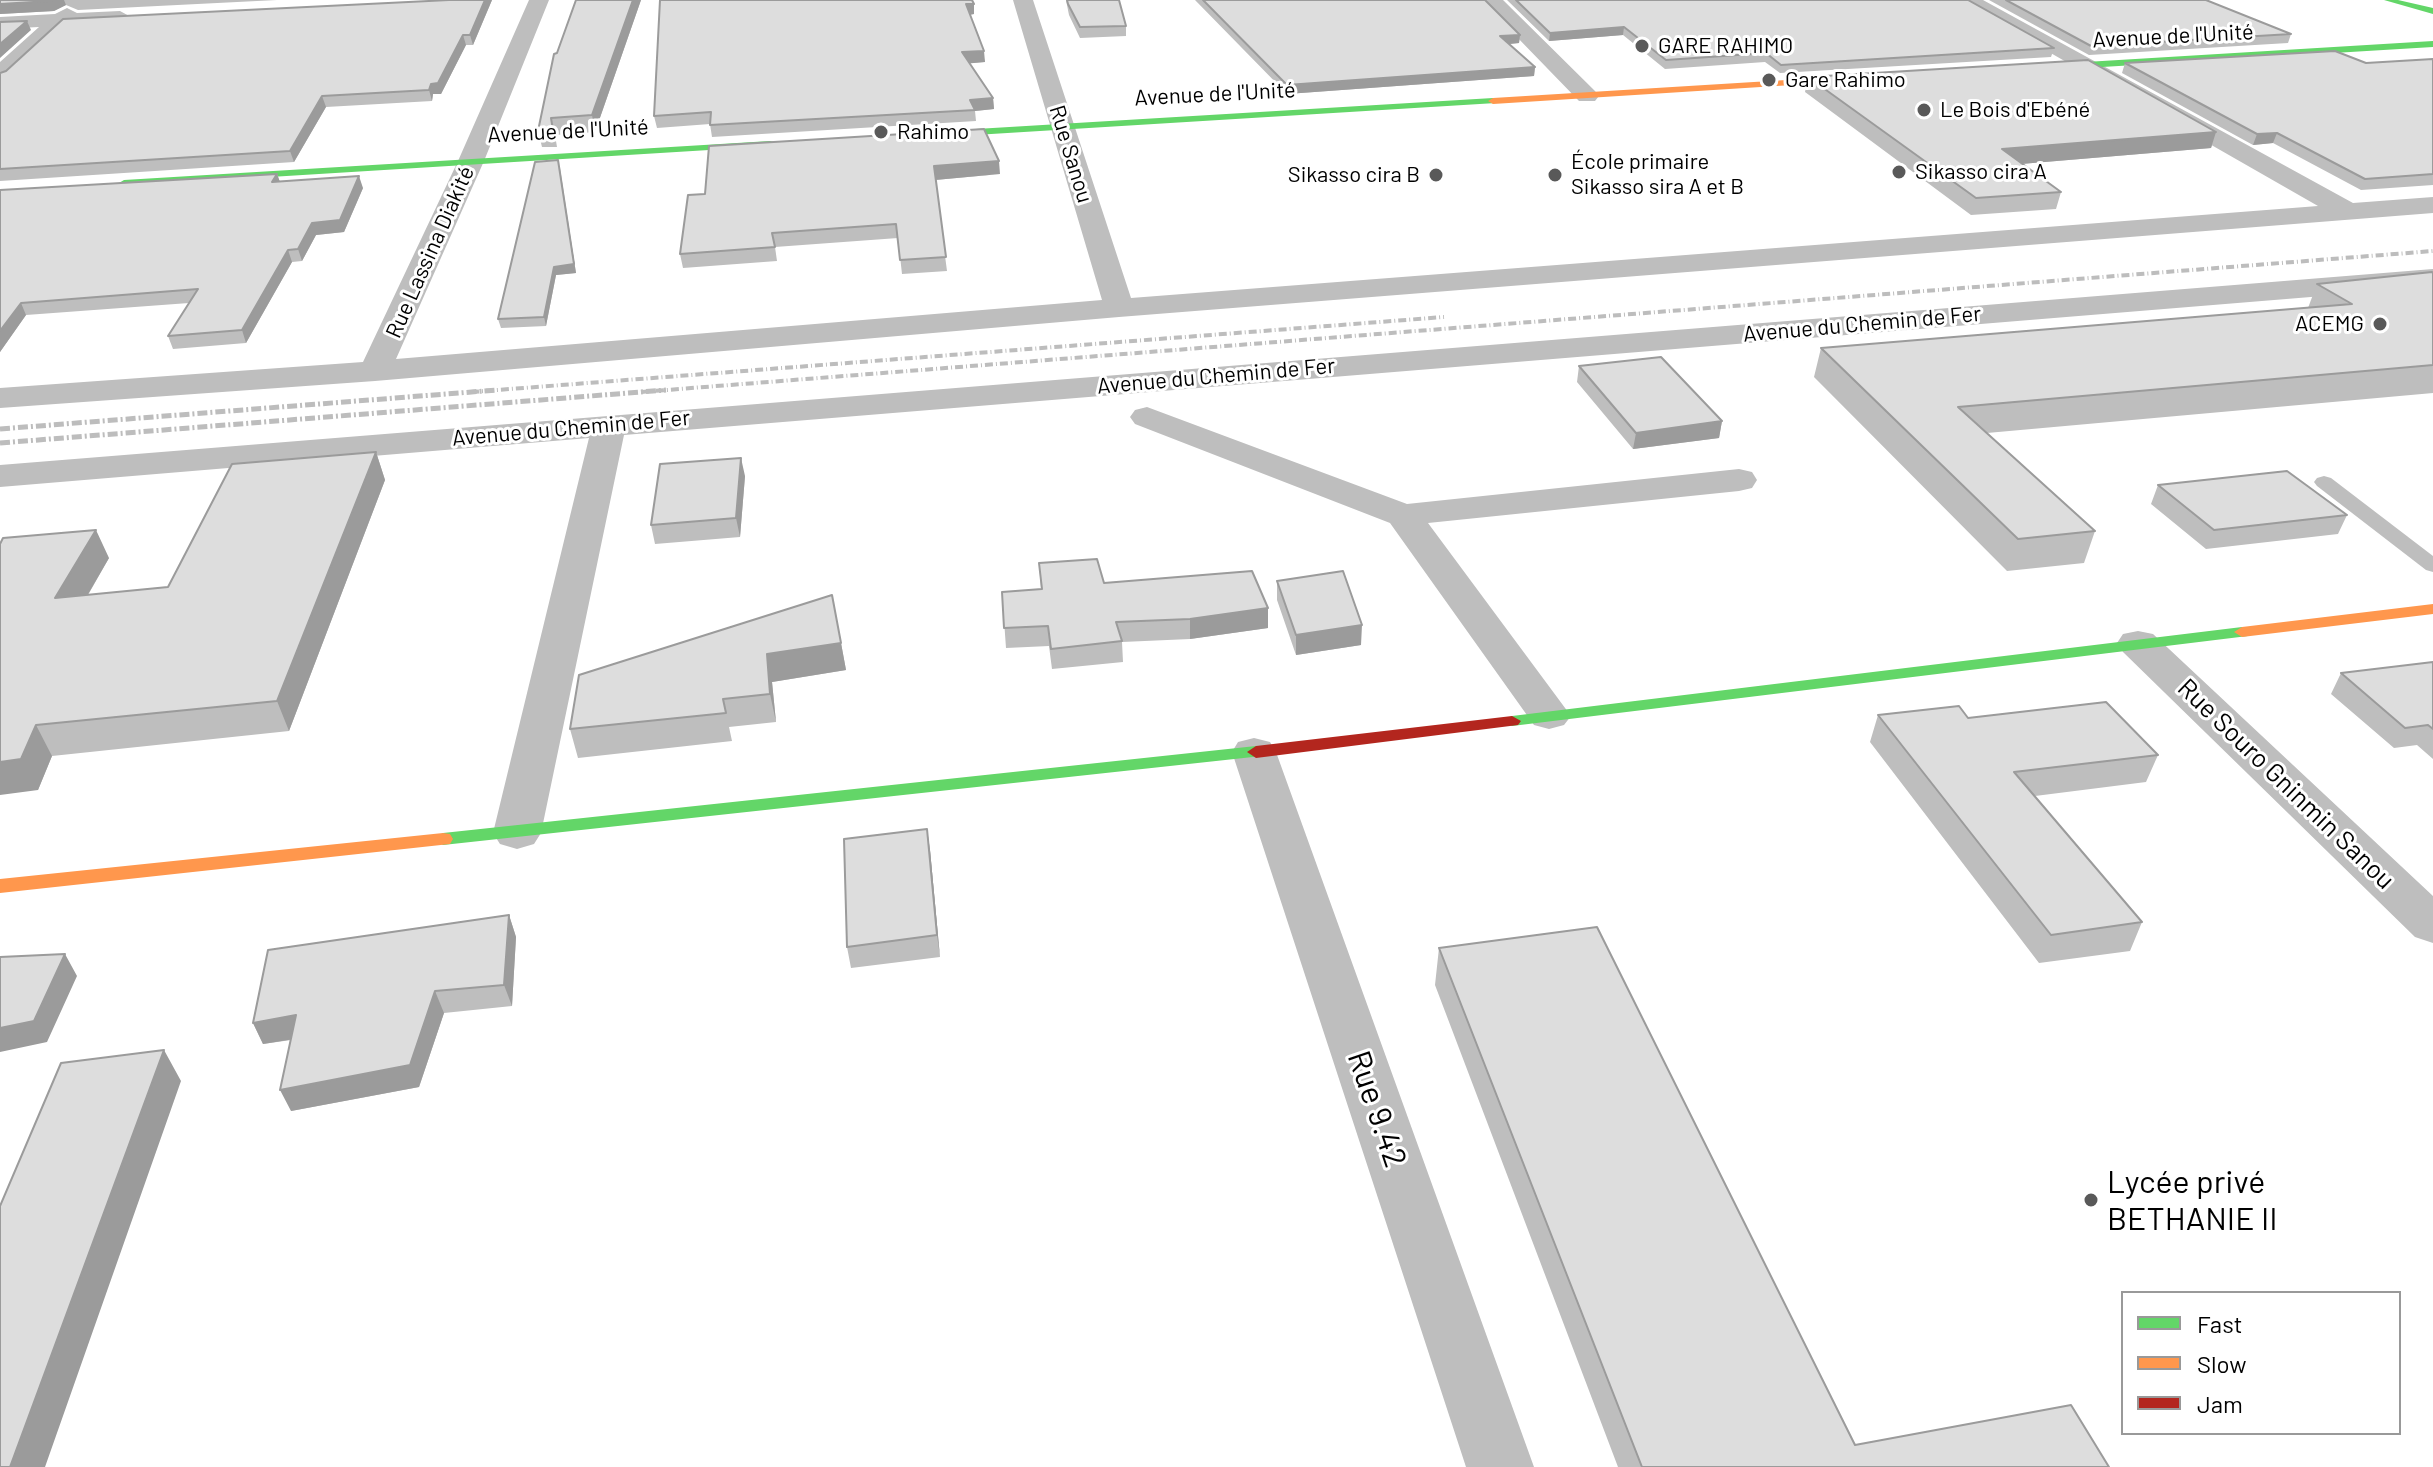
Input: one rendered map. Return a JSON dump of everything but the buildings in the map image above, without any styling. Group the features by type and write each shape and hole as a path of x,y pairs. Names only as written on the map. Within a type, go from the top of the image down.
{"main road":[{"path":"2388,0 2433,11"},
{"name":"Avenue de l'Unité","path":"2017,70 2433,44"},
{"name":"Avenue de l'Unité","path":"907,136 1883,78"},
{"name":"Avenue de l'Unité","path":"110,184 782,143"},
{"path":"0,886 1254,752 2433,609"}],"street":[{"path":"0,74 82,0"},
{"name":"Rue Lassina Diakité","path":"375,371 471,161 539,0"},
{"name":"Rue Sanou","path":"1023,0 1119,308"},
{"path":"1491,0 1587,96"},
{"path":"1968,0 2349,212"},
{"path":"0,23 137,16"},
{"path":"0,398 375,371 1119,308 2433,205"},
{"name":"Avenue du Chemin de Fer","path":"0,476 2433,278"},
{"path":"1147,417 1403,515 1739,480"},
{"path":"517,833 609,425"},
{"path":"1403,515 1549,716"},
{"name":"Rue Souro Gninmin Sanou","path":"2138,643 2433,925"},
{"name":"Rue 9.42","path":"1254,752 1500,1467"}],"lane":[{"path":"2324,482 2433,566"}],"railway":[{"path":"641,392 2433,251"},
{"path":"471,392 1444,317"},
{"path":"0,429 497,390"},
{"path":"0,443 666,390"}],"traffic: fast":[{"path":"2388,0 2433,11"},
{"path":"2036,68 2433,44"},
{"path":"926,135 1493,101"},
{"path":"124,183 770,144"},
{"path":"1512,721 2242,632"},
{"path":"443,839 1256,752"}],"traffic: slow":[{"path":"1493,101 1868,78"},
{"path":"2242,632 2433,609"},
{"path":"0,886 443,839"}],"traffic: jam":[{"path":"1256,752 1512,721"}],"place":[{"name":"GARE RAHIMO","path":"1642,46"},
{"name":"Gare Rahimo","path":"1769,80"},
{"name":"Le Bois d'Ebéné","path":"1924,110"},
{"name":"Rahimo","path":"881,132"},
{"name":"Sikasso cira A","path":"1899,172"},
{"name":"Sikasso cira B","path":"1436,175"},
{"name":"École primaire Sikasso sira A et B","path":"1555,175"},
{"name":"ACEMG","path":"2380,324"},
{"name":"Lycée privé BETHANIE II","path":"2091,1200"}]}
